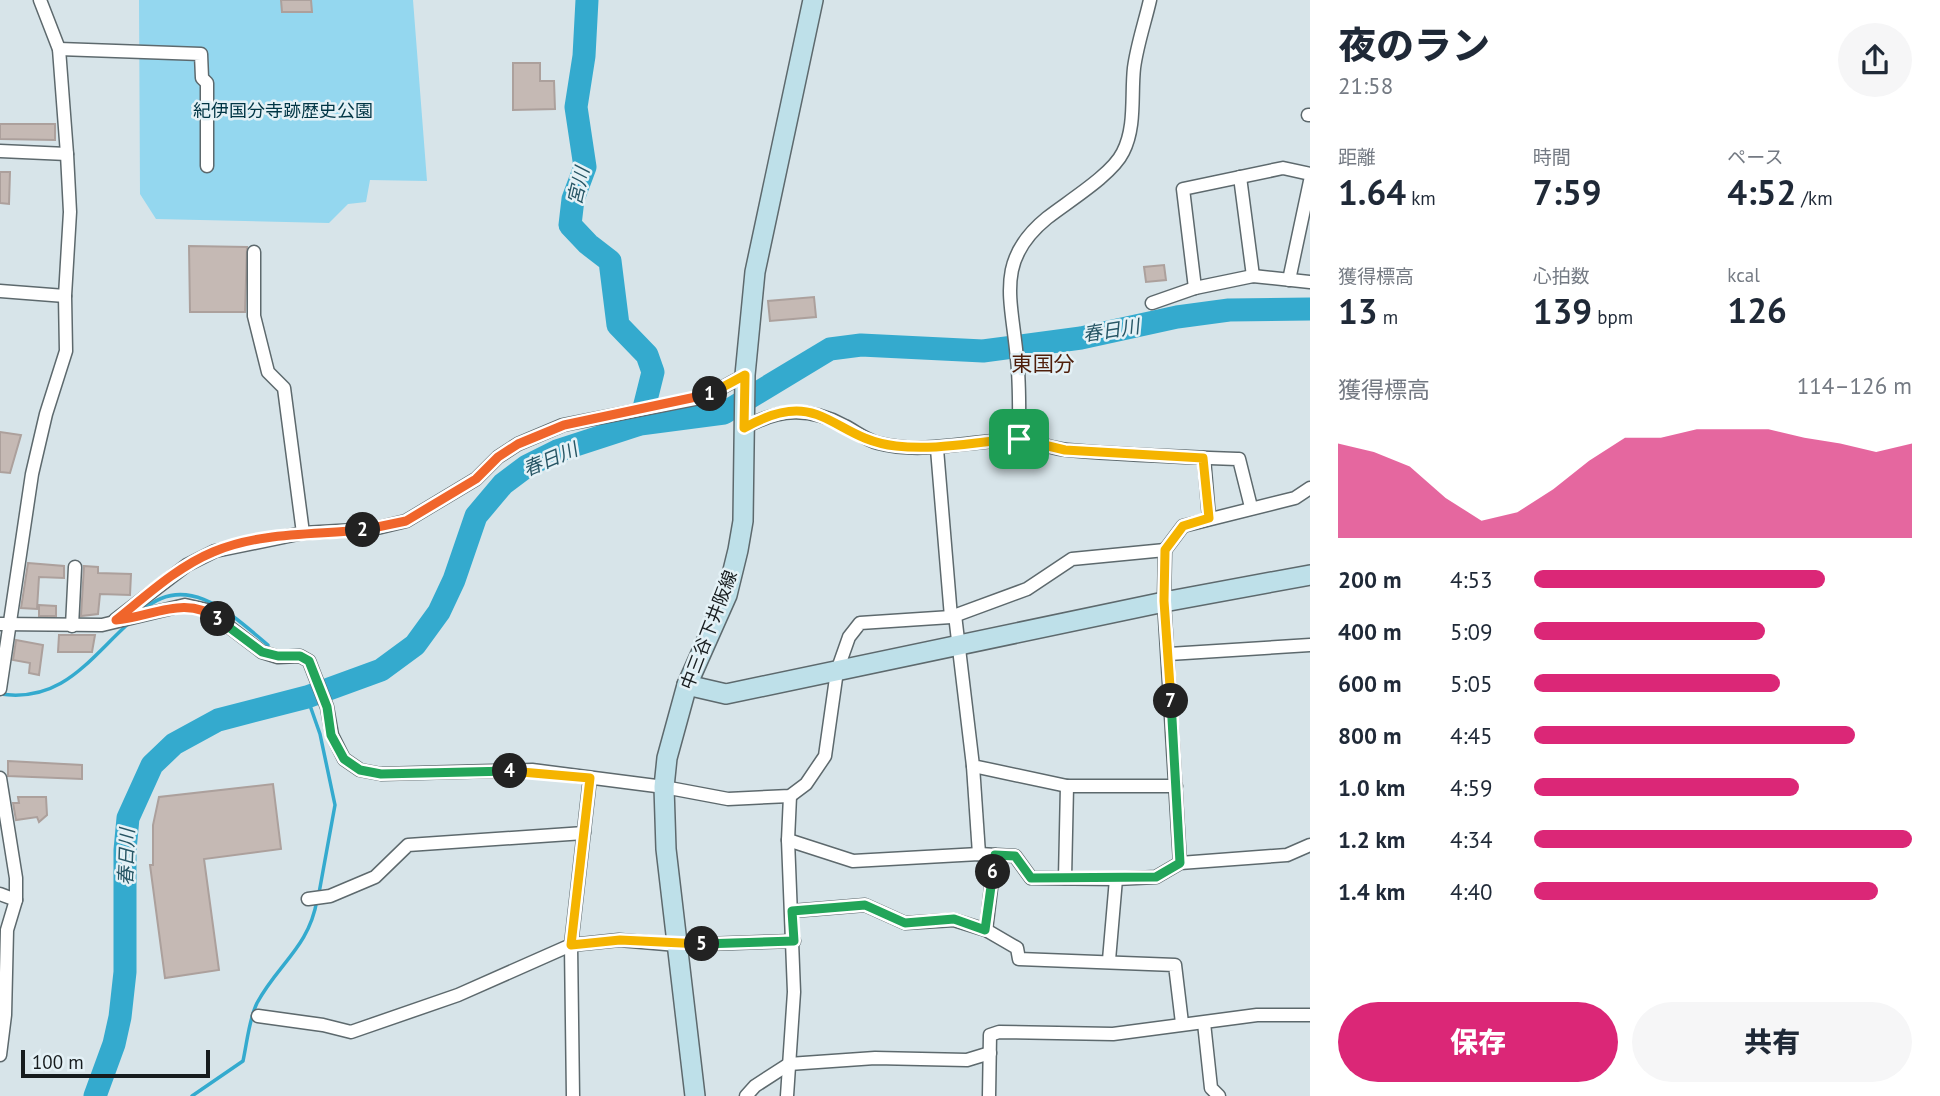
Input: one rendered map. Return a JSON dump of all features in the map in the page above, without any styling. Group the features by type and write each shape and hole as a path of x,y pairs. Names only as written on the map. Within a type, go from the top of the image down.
{"main road":[{"name":"中三谷下井阪線","path":"695,1096 666,849 664,787 667,758 687,685 727,595 738,550 743,521 745,380 755,272 813,0"},
{"path":"687,685 726,694 1164,601 1310,575"}],"street":[{"path":"0,688 5,624 32,474 46,414 66,351 65,296 70,212 67,154 59,49 40,0"},
{"path":"1019,439 1017,357 1012,338 1009,292 1011,262 1027,234 1105,172 1123,153 1131,123 1135,66 1150,0"},
{"path":"59,49 201,54 202,78 207,83 206,166"},
{"path":"0,152 67,154"},
{"path":"1195,288 1183,189 1283,168 1310,174"},
{"path":"1240,177 1253,276"},
{"path":"1289,280 1310,181"},
{"path":"254,252 254,316 268,372 284,388 303,533"},
{"path":"1152,303 1195,288 1253,276 1310,282"},
{"path":"0,291 65,296"},
{"path":"116,620 187,565 215,551 303,533 373,529 406,521 476,479 498,457 518,444 564,425 705,397 745,380"},
{"path":"745,426 766,415 789,411 824,415 875,442 937,449 977,441 1019,439 1065,450 1239,459 1251,507"},
{"path":"937,449 953,616 959,645 973,766 979,854"},
{"path":"1203,458 1209,518"},
{"path":"1180,863 1164,601 1165,550 1183,526 1295,498 1310,488"},
{"path":"5,624 102,625 185,605 207,610 262,652 278,656 300,656 309,661 327,707 331,735 344,759 360,770 381,774 532,770 664,787 728,799 790,796 806,784 825,756 837,671 849,637 860,624 953,616 1027,589 1072,559 1165,550"},
{"path":"72,626 75,567"},
{"path":"1169,654 1310,645"},
{"path":"973,766 1067,786 1176,786"},
{"path":"0,778 16,878 16,900 7,930 5,1015 0,1055"},
{"path":"573,1096 571,945 590,778"},
{"path":"1065,878 1067,786"},
{"path":"787,1096 794,992 788,840 790,796"},
{"path":"308,899 330,896 375,877 408,845 584,832"},
{"path":"788,840 853,861 979,854 1015,856 1031,878 1116,879 1156,877 1180,863 1287,855 1310,845"},
{"path":"985,930 995,855"},
{"path":"1109,960 1116,879"},
{"path":"0,894 16,900"},
{"path":"792,911 865,905 905,923 954,919 985,930 1017,948 1019,959 1109,960 1145,966 1175,965 1182,1023"},
{"path":"258,1016 323,1025 351,1032 458,995 571,945 620,940 677,945 794,941"},
{"path":"989,1096 989,1035 999,1031 1113,1034 1257,1015 1310,1016"},
{"path":"1204,1023 1211,1088 1219,1096"},
{"path":"746,1096 755,1086 789,1063 875,1058 967,1060 990,1053"}],"green space":[{"name":"紀伊国分寺跡歴史公園","path":"139,0 413,0 427,181 370,180 366,202 348,204 329,223 156,219 140,194"}],"building":[{"path":"281,0 311,0 312,12 282,12"},
{"path":"513,63 540,63 540,81 554,81 555,109 513,110"},
{"path":"0,124 55,124 55,140 0,139"},
{"path":"0,172 10,172 9,204 0,203"},
{"path":"189,246 247,247 245,312 190,312"},
{"path":"1164,265 1166,280 1146,282 1144,267"},
{"path":"814,297 816,317 770,321 768,301"},
{"path":"0,432 21,435 10,473 0,472"},
{"path":"28,563 64,566 64,578 39,577 37,609 21,608"},
{"path":"84,566 98,567 98,573 131,574 130,595 100,594 98,614 81,616"},
{"path":"39,605 56,606 56,616 39,616"},
{"path":"59,635 95,635 92,652 58,652"},
{"path":"16,640 43,645 39,675 29,673 30,663 13,660"},
{"path":"8,761 82,765 82,779 8,776"},
{"path":"273,784 281,849 204,859 219,970 165,978 150,865 153,865 153,825 159,797"},
{"path":"18,797 46,797 47,815 39,822 37,817 16,820 13,803 19,803"}],"waterway":[{"name":"宮川","path":"587,0 584,56 576,107 585,167 573,199 570,225 610,261 618,325 647,355 653,372 640,424"},
{"name":"春日川","path":"95,1096 114,1044 120,1017 125,972 125,850 128,818 152,765 174,744 218,720 307,697 381,670 415,645 439,612 454,580 476,516 503,484 527,466 557,451 640,424 724,413 830,349 861,345 983,351 1081,338 1177,317 1229,310 1310,309"},
{"path":"143,610 160,599 177,595 193,596 225,611 268,645"},
{"path":"0,694 22,695 41,692 57,685 87,664 129,623"},
{"path":"307,697 320,734 335,805 319,893"},
{"path":"192,1096 243,1061 254,1009 265,989 300,943 313,916 317,900"}],"district":[{"name":"東国分","path":"1043,364"}],"route":[{"path":"745,375 744,428 766,415 789,411 824,415 875,442 897,447 937,449 977,441 1019,439 1065,450 1203,458 1209,518 1183,526 1165,550 1164,601 1180,863 1156,877 1031,878 1015,856 995,855 985,930 954,919 905,923 865,905 792,911 794,941 677,945 620,940 571,945 590,778 532,770 381,774 360,770 344,759 331,735 327,707 309,661 300,656 278,656 262,652 207,610 185,605 139,618 116,620 187,565 215,551 303,533 373,529 406,521 476,479 498,457 518,444 564,425 705,397 745,375"}]}
